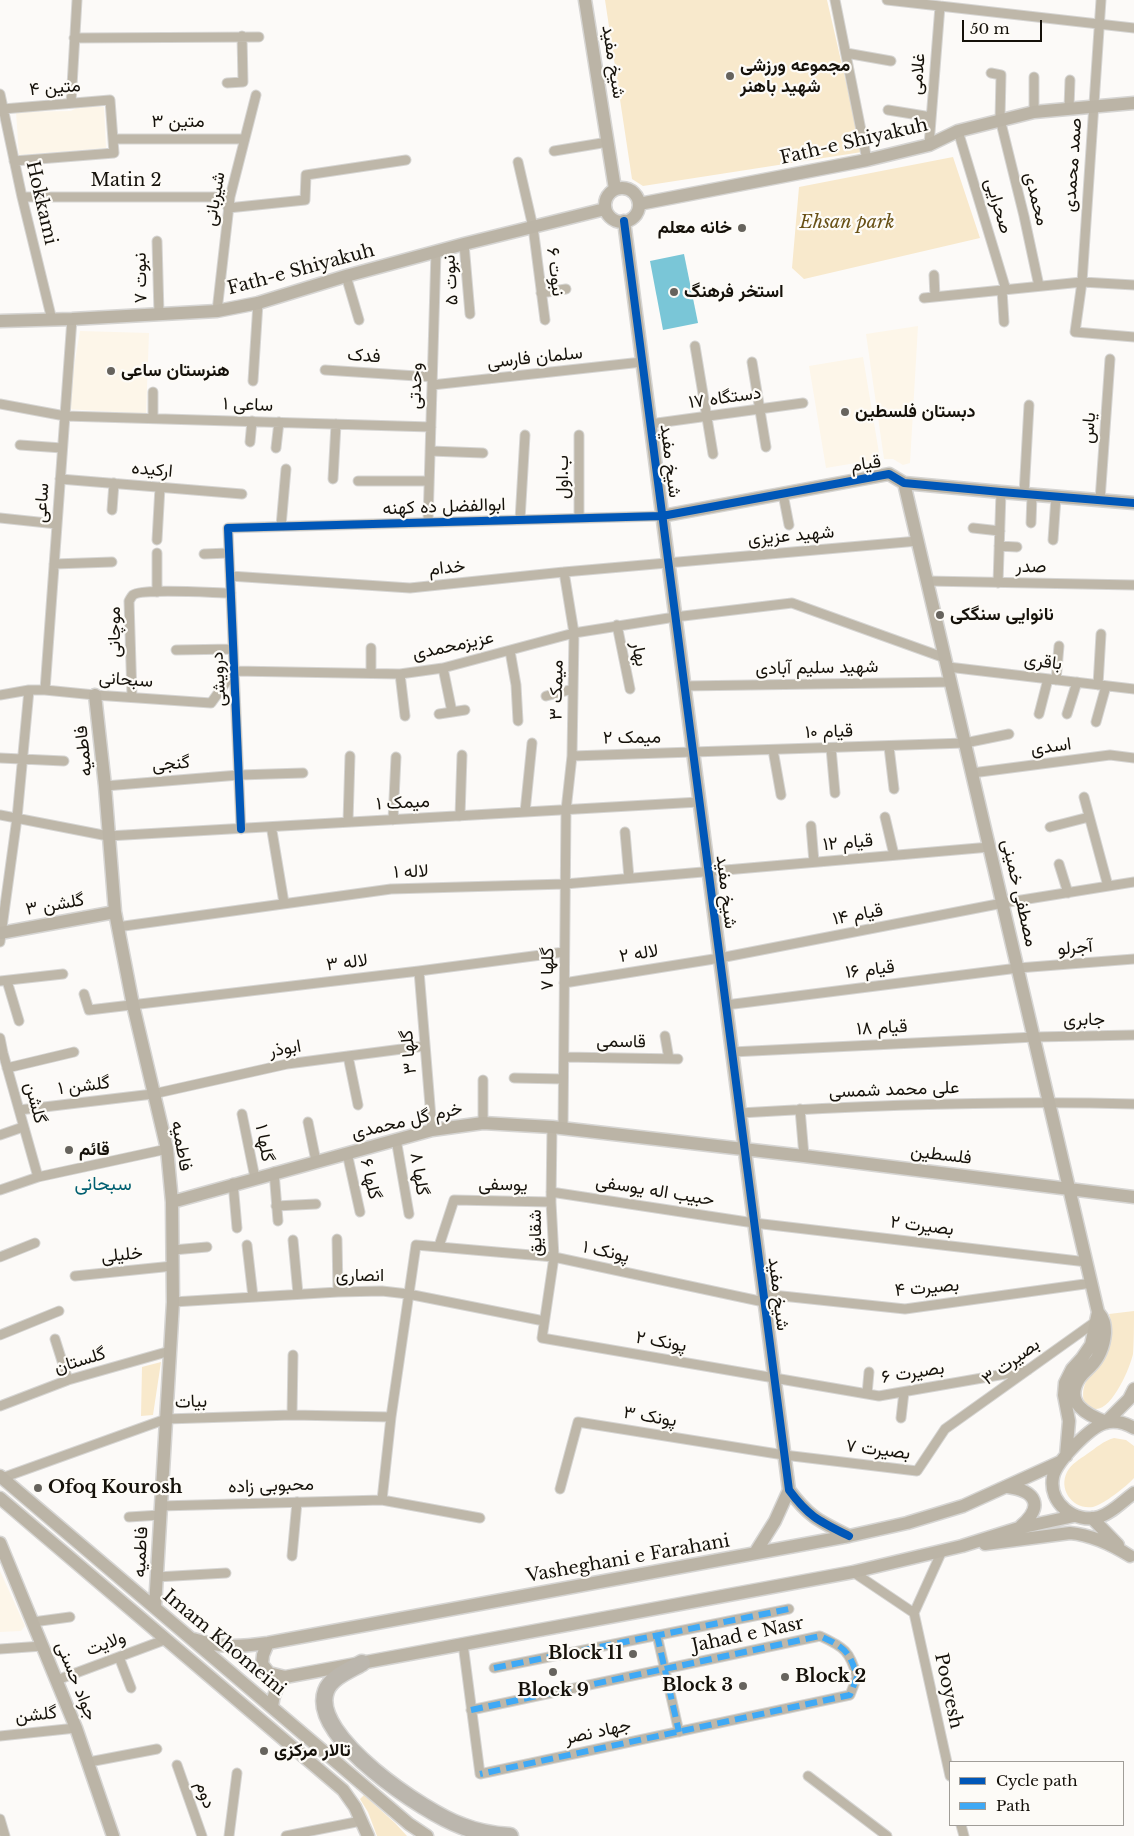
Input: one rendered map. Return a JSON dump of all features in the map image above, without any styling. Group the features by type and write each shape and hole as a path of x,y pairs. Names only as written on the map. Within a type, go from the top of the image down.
{"highway":[{"path":"362,1663 337,1677 331,1683 326,1696 325,1709 330,1724 349,1748 395,1788 434,1814 462,1827 510,1836"}],"street":[{"path":"71,103 77,0"},
{"name":"شیخ مفید","path":"585,0 615,189"},
{"path":"835,0 867,160"},
{"path":"887,0 1134,28"},
{"name":"صمد محمدی","path":"1100,0 1082,282 1075,332 1134,337"},
{"name":"غلامی","path":"929,145 940,6"},
{"path":"227,83 243,82 242,36"},
{"path":"74,38 258,37"},
{"path":"846,53 892,61"},
{"name":"محمدی","path":"991,73 1002,75 1000,119 1039,286"},
{"path":"1034,77 1034,112"},
{"path":"1069,108 1070,80"},
{"name":"Hokkami","path":"0,94 4,134 14,161 52,320"},
{"name":"شیربانی","path":"216,311 230,197 256,95"},
{"name":"متین ۴","path":"3,110 110,100 113,139"},
{"name":"Fath-e Shiyakuh","path":"639,204 867,160 929,145 958,131 1034,112 1134,103"},
{"path":"888,110 931,116"},
{"name":"صحرایی","path":"958,131 1004,290 1004,322"},
{"path":"14,161 114,153 113,139"},
{"name":"متین ۳","path":"113,139 244,139"},
{"path":"554,151 608,142"},
{"path":"228,208 305,200 306,175 406,160"},
{"name":"نبوت ۶","path":"518,162 533,227 545,320"},
{"path":"620,188 631,190 639,204 635,216 619,221 610,217 605,209 605,199 615,189 620,188"},
{"name":"Matin 2","path":"22,197 230,197"},
{"name":"Fath-e Shiyakuh","path":"0,321 216,311 258,303 436,251 605,209"},
{"name":"شیخ مفید","path":"624,221 789,1490"},
{"name":"نبوت ۷","path":"157,241 158,314"},
{"name":"نبوت ۵","path":"464,244 470,314"},
{"name":"وحدتی","path":"428,522 436,251"},
{"path":"934,275 935,297"},
{"path":"346,276 359,320"},
{"path":"924,298 1082,282 1134,285"},
{"path":"541,293 566,289"},
{"path":"253,381 258,303"},
{"name":"ساعی","path":"45,690 72,319"},
{"path":"694,346 713,454"},
{"name":"یاس","path":"1100,500 1110,358"},
{"name":"سلمان فارسی","path":"432,381 642,362"},
{"path":"752,362 766,447"},
{"name":"فدک","path":"325,370 432,381"},
{"path":"153,392 153,418"},
{"name":"۱۷ دستگاه","path":"650,424 803,403"},
{"name":"ساعی ۱","path":"0,404 65,416 431,427"},
{"path":"1029,405 1028,494 1031,523"},
{"path":"250,442 252,421"},
{"path":"276,448 279,422"},
{"path":"333,479 336,424"},
{"path":"520,520 525,435"},
{"name":"ب.اول","path":"579,435 579,518"},
{"path":"20,445 62,448"},
{"path":"430,451 483,453"},
{"path":"281,526 286,469"},
{"name":"قیام","path":"662,516 889,474 904,482 1134,503"},
{"name":"ارکیده","path":"60,478 242,494"},
{"path":"358,481 429,481"},
{"name":"مصطفی خمینی","path":"904,482 1092,1284 1096,1317 1091,1345 1072,1369 1065,1383 1064,1395 1069,1421 1063,1459 1053,1478 1055,1496 1066,1511 1074,1516"},
{"path":"112,510 114,483"},
{"path":"157,540 160,487"},
{"path":"998,583 1001,492"},
{"path":"783,494 789,525"},
{"path":"1053,540 1056,497"},
{"name":"ابوالفضل ده کهنه","path":"228,528 662,516"},
{"path":"0,518 57,524"},
{"name":"درویشی","path":"228,528 241,829"},
{"path":"973,528 1000,531"},
{"name":"شهید عزیزی","path":"668,563 918,541"},
{"path":"999,546 1017,547"},
{"path":"157,553 157,592 230,593"},
{"path":"204,554 229,553"},
{"path":"54,564 112,562"},
{"name":"خدام","path":"230,576 410,588 668,563"},
{"name":"میمک ۳","path":"564,572 574,633 572,756 566,810"},
{"name":"صدر","path":"927,581 1134,585"},
{"name":"موچانی","path":"132,697 131,596 157,592"},
{"name":"باقری","path":"675,617 792,603 946,662 1052,680 1134,689"},
{"name":"عزیزمحمدی","path":"234,672 400,674 443,668 574,633 675,617"},
{"name":"بهار","path":"617,625 630,689"},
{"path":"1096,722 1102,685 1101,634"},
{"path":"1039,714 1052,680 1059,646"},
{"path":"371,648 371,673"},
{"path":"176,650 233,649"},
{"path":"510,651 516,686 518,721"},
{"path":"443,668 452,712"},
{"name":"سبحانی","path":"0,696 29,690 45,690 211,702 234,672"},
{"path":"400,674 405,716"},
{"name":"شهید سلیم آبادی","path":"684,686 951,682"},
{"path":"1067,714 1077,682"},
{"path":"546,696 573,689"},
{"path":"0,936 17,818 29,690"},
{"name":"فاطمیه","path":"95,695 117,927 153,1094 167,1149 172,1202 173,1302 155,1607"},
{"path":"439,714 465,710"},
{"name":"قیام ۱۰","path":"693,753 965,743 1009,734"},
{"path":"525,812 532,743"},
{"path":"889,746 894,789"},
{"path":"831,748 836,793"},
{"path":"774,750 781,795"},
{"name":"میمک ۲","path":"572,756 693,753"},
{"path":"460,816 462,755"},
{"name":"اسدی","path":"972,774 1110,755 1134,758"},
{"path":"348,822 350,756"},
{"path":"393,820 396,757"},
{"path":"0,758 64,761"},
{"path":"239,775 303,773"},
{"name":"گنجی","path":"105,786 239,775"},
{"path":"1084,797 1108,886"},
{"name":"میمک ۱","path":"0,815 108,836 699,802"},
{"name":"گلها ۷","path":"558,1128 564,1079 566,810"},
{"path":"885,817 894,855"},
{"path":"1050,827 1089,817"},
{"path":"811,826 814,862"},
{"path":"272,831 284,903"},
{"path":"625,832 629,878"},
{"name":"قیام ۱۲","path":"708,871 990,847"},
{"path":"1060,864 1068,893"},
{"name":"لاله ۱","path":"117,927 391,889 565,884 708,871"},
{"name":"قیام ۱۴","path":"720,958 1003,903 1134,882"},
{"name":"گلشن ۳","path":"0,936 115,912"},
{"name":"لاله ۳","path":"84,994 89,1010 564,952"},
{"name":"لاله ۲","path":"564,983 720,958"},
{"name":"آجرلو","path":"1018,968 1134,959"},
{"name":"قیام ۱۶","path":"726,1005 1018,968"},
{"name":"گلها ۳","path":"419,971 432,1130"},
{"path":"19,1021 4,981 63,974"},
{"name":"جابری","path":"1034,1037 1134,1035"},
{"name":"قاسمی","path":"564,1057 673,1059 665,1036"},
{"name":"قیام ۱۸","path":"732,1052 1034,1037"},
{"name":"گلشن","path":"0,1038 1,1054 7,1068 38,1177"},
{"name":"ابوذر","path":"153,1094 287,1064 425,1046"},
{"path":"7,1068 74,1052"},
{"path":"348,1056 358,1105"},
{"path":"514,1078 564,1079"},
{"path":"483,1080 483,1123"},
{"name":"گلشن ۱","path":"18,1110 153,1094"},
{"name":"علی محمد شمسی","path":"740,1113 800,1109 1050,1102 1134,1104"},
{"path":"800,1109 804,1156"},
{"name":"گلها ۱","path":"242,1114 255,1178"},
{"path":"308,1122 316,1161"},
{"name":"خرم گل محمدی","path":"172,1202 396,1139 432,1130 483,1123 558,1128 744,1150"},
{"path":"0,1135 23,1127"},
{"name":"شقایق","path":"542,1338 554,1257 551,1192 558,1128"},
{"name":"گلها ۸","path":"396,1139 408,1214"},
{"path":"0,1190 38,1177 167,1149"},
{"name":"فلسطین","path":"744,1150 1134,1197"},
{"name":"گلها ۶","path":"347,1152 360,1212"},
{"path":"274,1172 278,1221"},
{"path":"233,1184 237,1228"},
{"name":"حبیب اله یوسفی","path":"551,1192 754,1223"},
{"name":"یوسفی","path":"439,1246 454,1200 551,1202"},
{"path":"276,1206 316,1204"},
{"name":"بصیرت ۲","path":"754,1223 1087,1262"},
{"path":"336,1239 338,1292"},
{"path":"293,1240 298,1294"},
{"path":"0,1257 35,1244"},
{"path":"247,1245 253,1297"},
{"name":"پونک ۱","path":"408,1294 416,1245 554,1257 764,1298"},
{"path":"173,1250 207,1247"},
{"name":"خلیلی","path":"75,1276 173,1266"},
{"name":"بصیرت ۴","path":"764,1298 905,1309 1092,1284"},
{"name":"انصاری","path":"173,1302 382,1291 408,1294 544,1321"},
{"path":"382,1500 408,1294"},
{"path":"0,1335 59,1311"},
{"name":"مصطفی خمینی","path":"1096,1317 1104,1318 1103,1345 1096,1360 1078,1380 1075,1392 1077,1404 1085,1413 1106,1422"},
{"name":"بصیرت ۳","path":"945,1429 1028,1370 1096,1317"},
{"name":"پونک ۲","path":"542,1338 774,1378"},
{"path":"55,1339 68,1380"},
{"name":"گلستان","path":"0,1406 68,1380 170,1351"},
{"path":"292,1415 294,1355"},
{"name":"بصیرت ۶","path":"774,1378 880,1396 1028,1370"},
{"path":"867,1394 869,1372"},
{"path":"901,1418 904,1392"},
{"path":"1063,1459 1094,1428 1106,1422 1132,1399"},
{"name":"بیات","path":"1,1477 166,1419 292,1415 391,1418"},
{"name":"پونک ۳","path":"560,1489 578,1422 784,1455"},
{"path":"1106,1422 1121,1422 1134,1428"},
{"name":"بصیرت ۷","path":"784,1455 917,1471 945,1429"},
{"name":"Vasheghani e Farahani","path":"192,1639 214,1645 238,1647 268,1643 850,1536 906,1523 963,1506 1008,1487 1063,1459"},
{"name":"Imam Khomeini","path":"1,1477 422,1835"},
{"path":"1008,1487 1017,1488 1029,1494 1034,1502 1033,1514 1019,1528"},
{"path":"755,1553 775,1521 789,1490 808,1513 820,1522 850,1536"},
{"path":"268,1643 263,1655 262,1664 269,1673 285,1677 853,1572 962,1546 1019,1528 1074,1516 1092,1518 1109,1512 1134,1493"},
{"name":"Imam Khomeini","path":"0,1498 343,1790 355,1807 368,1836"},
{"name":"محبوبی زاده","path":"129,1517 160,1511 297,1502 382,1500 480,1518"},
{"path":"292,1556 297,1502"},
{"path":"1092,1518 1132,1558"},
{"path":"962,1546 1070,1533 1084,1535 1105,1542 1132,1558"},
{"name":"جواد حسنی","path":"0,1542 76,1728 113,1836"},
{"path":"853,1572 914,1613 942,1551"},
{"path":"157,1577 226,1573"},
{"name":"Jahad e Nasr","path":"494,1668 789,1609"},
{"name":"Pooyesh","path":"914,1613 949,1771"},
{"path":"33,1622 70,1617"},
{"path":"657,1635 679,1732"},
{"name":"Jahad e Nasr","path":"471,1710 820,1636 841,1646 849,1655 858,1676 850,1695 679,1732"},
{"name":"ولایت","path":"57,1680 167,1639"},
{"name":"جهاد نصر","path":"463,1644 480,1774 679,1732"},
{"path":"0,1649 43,1646"},
{"path":"119,1657 131,1688"},
{"path":"272,1707 273,1695 285,1677"},
{"name":"گلشن","path":"0,1736 76,1728"},
{"path":"89,1762 157,1749"},
{"name":"دوم","path":"177,1765 202,1836"},
{"path":"229,1836 237,1773"},
{"path":"808,1776 887,1836"},
{"path":"0,1819 5,1836"},
{"path":"286,1836 361,1821"}],"shaded area":[{"path":"80,106 104,107 106,148 19,155 16,112 71,111"},
{"path":"918,326 910,463 903,465 893,459 884,459 866,334"},
{"name":"هنرستان ساعی","path":"80,331 149,333 146,414 67,409"},
{"name":"دبستان فلسطین","path":"863,357 880,459 826,468 809,366"},
{"path":"0,1571 25,1626 21,1631 0,1632"}],"green space":[{"name":"مجموعه ورزشی شهید باهنر","path":"605,0 827,0 862,152 643,186 632,179"},
{"name":"Ehsan park","path":"953,157 980,238 804,279 792,268 799,187"},
{"path":"1134,1311 1133,1354 1127,1372 1108,1403 1100,1408 1092,1408 1084,1401 1084,1390 1087,1380 1110,1343 1112,1330 1109,1314"},
{"path":"161,1362 153,1415 141,1416 142,1367"},
{"path":"1114,1438 1126,1440 1134,1446 1134,1478 1115,1495 1098,1505 1086,1507 1079,1505 1066,1492 1064,1485 1067,1472 1079,1460 1103,1443"},
{"path":"364,1795 407,1836 377,1836 368,1812 360,1799"}],"water":[{"name":"استخر فرهنگ","path":"684,254 698,323 663,330 650,261"}],"marked path":[{"path":"494,1668 789,1609"},
{"path":"657,1635 679,1732"},
{"path":"471,1710 820,1636 835,1643 845,1651 852,1661 857,1677 850,1695 480,1774"}],"cycle path":[{"path":"624,221 789,1490 815,1517 849,1536"},
{"path":"241,829 228,528 662,516 889,474 904,483 1134,503"}],"place":[{"name":"مجموعه ورزشی شهید باهنر","path":"730,76"},
{"name":"خانه معلم","path":"742,228"},
{"name":"استخر فرهنگ","path":"674,292"},
{"name":"هنرستان ساعی","path":"111,371"},
{"name":"دبستان فلسطین","path":"845,412"},
{"name":"نانوایی سنگکی","path":"940,615"},
{"name":"قائم","path":"69,1150"},
{"name":"Ofoq Kourosh","path":"38,1488"},
{"name":"Block 11","path":"633,1654"},
{"name":"Block 9","path":"553,1672"},
{"name":"Block 2","path":"785,1677"},
{"name":"Block 3","path":"743,1686"},
{"name":"تالار مرکزی","path":"264,1751"}],"district":[{"name":"سبحانی","path":"103,1185"}]}
